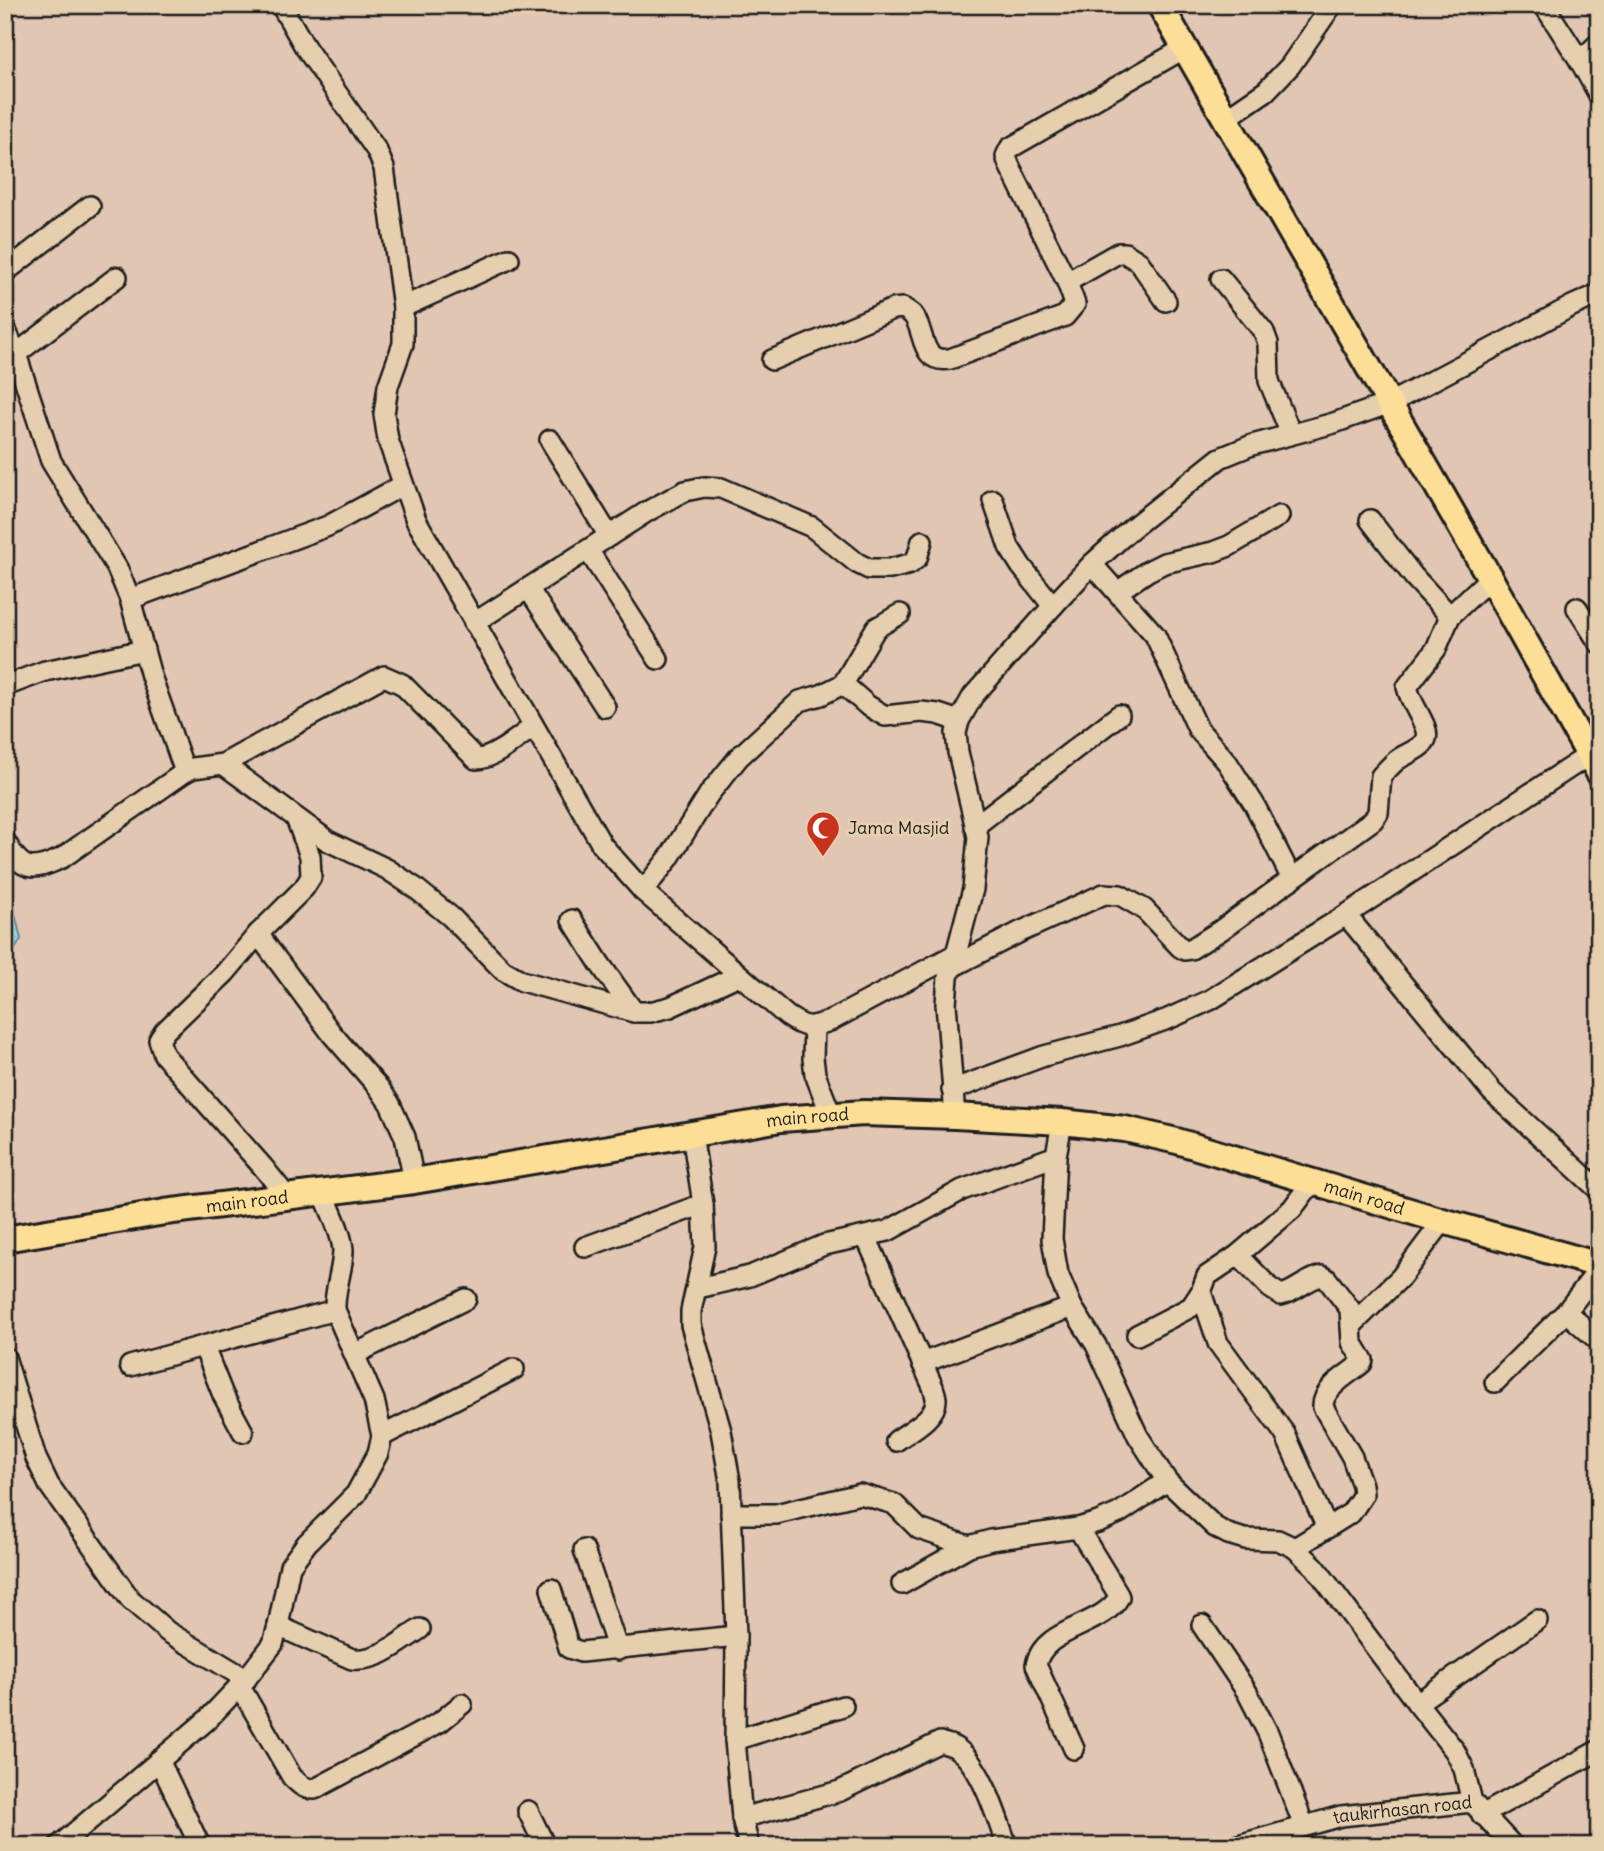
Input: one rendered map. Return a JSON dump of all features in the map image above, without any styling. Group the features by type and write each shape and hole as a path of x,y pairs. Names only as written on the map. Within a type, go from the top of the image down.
{"main road":[{"path":"1160,5 1595,760"},
{"name":"main road","path":"5,1239 165,1212 414,1181 781,1119 864,1113 1062,1122 1125,1129 1164,1138 1599,1267"}],"street":[{"path":"281,5 305,47 377,150 384,168 403,307 403,344 388,386 384,414 388,440 416,520 602,845 643,891 738,975 803,1026 830,1021 954,960 1104,894 1119,895 1144,909 1185,950 1221,930 1373,820 1378,813 1381,776 1397,760 1421,747 1426,741 1426,729 1406,687 1436,649 1450,615 1490,578"},
{"path":"1225,119 1266,91 1290,66 1332,5"},
{"path":"1544,5 1599,94"},
{"path":"1580,61 1599,43"},
{"path":"772,360 893,309 903,308 914,315 928,353 941,360 1065,316 1075,304 1067,282 1006,156 1010,148 1185,48"},
{"path":"5,272 90,206"},
{"path":"1067,282 1118,253 1125,253 1139,262 1166,301"},
{"path":"403,307 509,259"},
{"path":"16,354 117,277"},
{"path":"1221,279 1264,332 1268,343 1269,381 1290,434"},
{"path":"955,1116 946,1004 948,977 974,889 978,837 956,733 959,721 973,696 1092,564 1132,528 1220,458 1252,445 1334,423 1390,403 1599,294"},
{"path":"5,328 51,461 117,568 130,599 151,676 185,772"},
{"path":"550,440 609,536"},
{"path":"130,599 328,526 402,485"},
{"path":"474,623 648,511 685,491 704,487 722,488 812,527 857,563 869,569 890,569 910,564 917,558 922,541"},
{"path":"993,500 1009,547 1053,606"},
{"path":"1117,592 1164,563 1221,549 1279,516"},
{"path":"1370,520 1414,577 1450,615"},
{"path":"588,550 658,659"},
{"path":"1092,564 1155,635 1199,729 1227,762 1254,804 1292,879"},
{"path":"528,588 605,707"},
{"path":"1577,608 1599,643"},
{"path":"643,891 669,858 709,794 739,757 800,701 821,695 843,684 876,628 900,614"},
{"path":"5,686 45,671 144,650"},
{"path":"5,841 21,863 31,868 43,867 62,858 185,772 193,768 223,764 384,676 402,684 476,759 492,755 533,727"},
{"path":"843,684 867,705 885,716 921,712 959,721"},
{"path":"975,826 1119,715"},
{"path":"953,1090 1044,1056 1120,1036 1210,1000 1595,760"},
{"path":"223,764 328,841 387,869 414,887 451,917 503,970 522,981 634,1012 650,1012 670,1007 738,975"},
{"path":"287,1197 264,1167 164,1055 159,1040 225,973 258,934 304,888 311,877 310,856 296,818"},
{"path":"1346,915 1492,1092 1599,1191"},
{"path":"572,920 634,1012"},
{"path":"258,934 332,1034 390,1104 405,1137 414,1181"},
{"path":"814,1026 815,1074 831,1115"},
{"path":"1062,1122 1056,1156 1052,1240 1058,1274 1072,1307 1096,1345 1138,1436 1167,1481 1215,1527 1227,1534 1245,1539 1278,1540 1295,1548 1315,1567 1455,1751 1477,1808 1599,1750"},
{"path":"692,1134 703,1204 705,1247 691,1311 691,1325 721,1431 730,1481 736,1636 735,1741 742,1818 749,1846"},
{"path":"698,1288 750,1276 824,1245 888,1230 962,1191 1056,1156"},
{"path":"1136,1335 1191,1307 1207,1276 1238,1255 1292,1209 1312,1182"},
{"path":"59,1846 207,1720 243,1682 273,1644 289,1566 307,1543 356,1494 378,1453 382,1436 374,1400 335,1310 334,1298 343,1252 342,1242 323,1192"},
{"path":"585,1247 703,1204"},
{"path":"1351,1326 1401,1277 1443,1221"},
{"path":"866,1237 936,1400 934,1409 927,1418 896,1441"},
{"path":"1238,1255 1270,1288 1281,1295 1288,1294 1313,1278 1322,1276 1326,1279 1350,1309 1352,1342 1363,1360 1328,1391 1323,1401 1323,1407 1352,1457 1363,1495 1351,1513 1295,1548"},
{"path":"1495,1382 1566,1312 1599,1267"},
{"path":"1201,1292 1218,1343 1285,1434 1327,1528"},
{"path":"355,1354 466,1299"},
{"path":"922,1363 1072,1307"},
{"path":"130,1366 335,1310"},
{"path":"1566,1312 1599,1341"},
{"path":"204,1347 223,1395 243,1432"},
{"path":"5,1357 36,1458 49,1485 130,1599 168,1632 243,1682 292,1777 300,1786 315,1789 440,1722 462,1704"},
{"path":"382,1436 514,1369"},
{"path":"902,1584 969,1546 991,1540 1078,1528 1098,1522 1119,1513 1167,1481"},
{"path":"731,1514 776,1514 860,1494 894,1504 919,1529 969,1546"},
{"path":"1073,1749 1037,1665 1038,1657 1053,1640 1110,1608 1119,1597 1078,1528"},
{"path":"584,1550 618,1650"},
{"path":"551,1589 569,1648 581,1652 736,1636"},
{"path":"1417,1703 1537,1620"},
{"path":"1202,1625 1258,1713 1304,1826"},
{"path":"278,1626 352,1659 363,1660 374,1658 420,1629"},
{"path":"735,1741 843,1706"},
{"path":"742,1818 841,1791 940,1742 955,1748 971,1763 987,1792 1007,1846"},
{"path":"159,1760 200,1846"},
{"name":"taukirhasan road","path":"1235,1846 1341,1816 1477,1808 1513,1846"},
{"path":"528,1811 545,1846"}],"water":[{"path":"5,881 8,883 21,939 5,966"}],"place":[{"name":"Jama Masjid","path":"823,858"}]}
